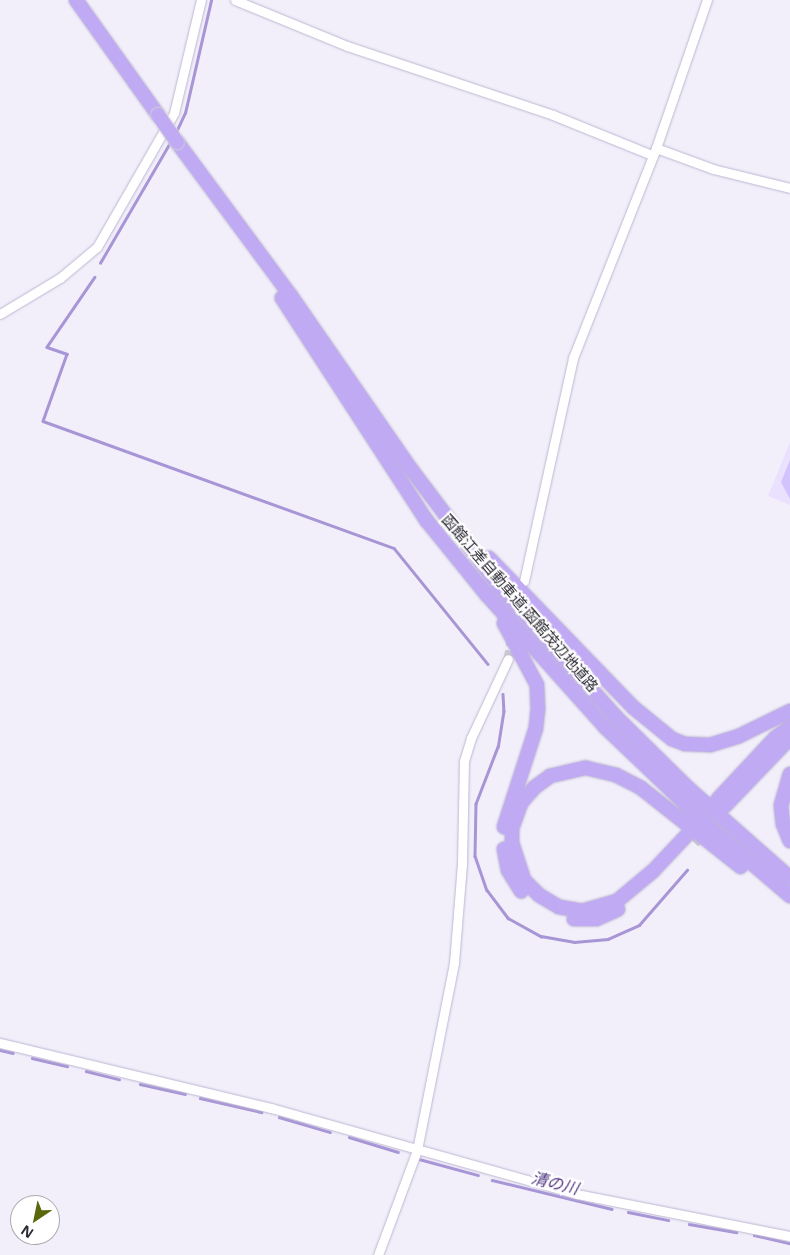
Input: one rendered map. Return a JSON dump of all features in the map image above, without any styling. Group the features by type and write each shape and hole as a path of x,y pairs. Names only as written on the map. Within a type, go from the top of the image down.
{"highway":[{"name":"函館江差自動車道;函館茂辺地道路","path":"76,0 228,213 291,296 411,469 499,586 616,717 688,788 790,878"},
{"name":"函館江差自動車道;函館茂辺地道路","path":"228,213 350,406 427,521 487,595 606,726 714,831 790,896"},
{"path":"411,469 508,580 655,728 685,744 710,745 739,736 790,712"},
{"path":"487,595 528,662 537,685 536,728 504,826 508,870 519,888 534,903 556,916 596,918 635,899 689,839 617,901 582,911 559,907 539,895 524,880 512,843 512,828 521,804 535,787 550,776 567,770 603,770 642,788 790,902"},
{"path":"790,727 775,738 722,803 790,738"},
{"path":"790,774 780,805 783,824 790,841"}],"street":[{"path":"0,314 60,278 97,247 174,114 201,0"},
{"path":"236,0 347,46 654,151 713,169 790,188"},
{"path":"524,581 573,358 654,151 707,0"},
{"path":"378,1255 417,1150 457,938 464,761 471,738 508,659"},
{"path":"0,1044 271,1108 577,1194 790,1236"}],"shaded area":[{"path":"790,442 790,505 768,496"},
{"path":"790,460 790,499 781,482"}],"waterway":[{"path":"176,132 185,113 211,0"},
{"path":"100,263 171,141"},
{"path":"95,277 47,347 67,354 43,421 394,548 488,664"},
{"path":"503,694 504,711 498,747 476,804 475,856 487,890 508,918 541,936 574,942 608,939 639,925 687,870"},
{"name":"清の川","path":"0,1050 13,1053"},
{"name":"清の川","path":"32,1058 67,1066"},
{"name":"清の川","path":"86,1071 119,1079"},
{"name":"清の川","path":"140,1084 185,1094"},
{"name":"清の川","path":"200,1098 261,1112"},
{"name":"清の川","path":"279,1117 330,1132"},
{"name":"清の川","path":"349,1137 398,1152"},
{"name":"清の川","path":"419,1159 478,1175"},
{"name":"清の川","path":"492,1180 612,1209"},
{"name":"清の川","path":"628,1212 668,1220"},
{"name":"清の川","path":"689,1224 736,1232"},
{"name":"清の川","path":"754,1235 790,1243"}],"tunnel":[{"path":"508,659 512,637"},
{"path":"693,842 708,825"}]}
